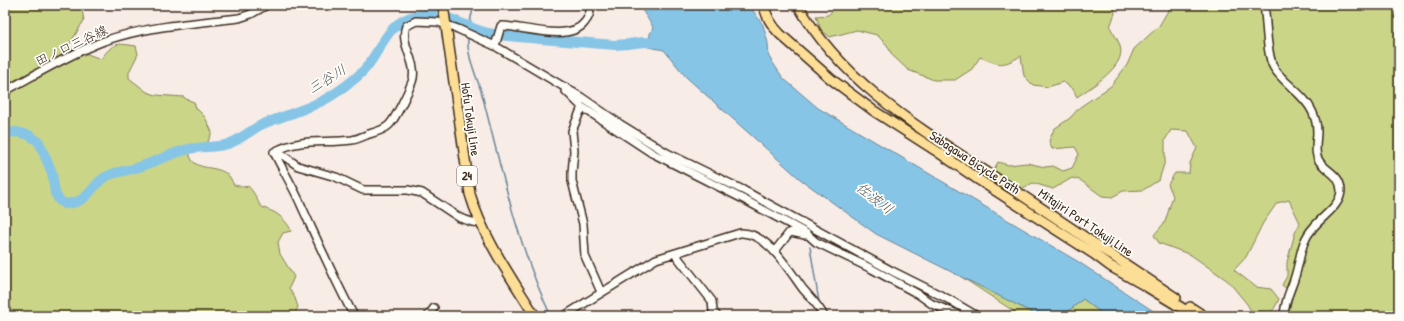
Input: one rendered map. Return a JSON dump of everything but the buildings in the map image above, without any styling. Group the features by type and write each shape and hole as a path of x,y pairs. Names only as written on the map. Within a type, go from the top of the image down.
{"main road":[{"name":"Sabagawa Bicycle Path","path":"764,5 772,27 831,79 874,112 938,152 1110,266 1195,316"},
{"name":"Mitajiri Port Tokuji Line","path":"798,5 816,34 834,55 866,88 897,112 1131,270 1204,316"},
{"name":"Hofu Tokuji Line","path":"444,16 470,194 480,223 487,237 535,316"}],"street":[{"name":"田ノ口三谷線","path":"5,91 75,54 102,42 144,30 239,18 251,14 267,5"},
{"path":"497,43 501,26 556,32 576,30 582,26 588,18 591,9 590,5"},
{"path":"1264,5 1270,55 1273,66 1279,75 1304,100 1312,111 1317,132 1317,158 1338,180 1341,190 1338,200 1332,210 1313,227 1306,236 1296,273 1288,291 1284,316"},
{"path":"274,152 295,143 353,140 388,126 392,122 414,77 413,68 403,33 406,26 416,21 434,21 444,16 458,29 497,43 666,153 743,190 977,316"},
{"path":"565,87 565,90 569,95 582,107 652,153 745,200 806,233 816,242 872,269 918,294 932,304 962,316"},
{"path":"582,107 572,131 574,151 572,181 583,224 585,256 601,292"},
{"path":"274,152 284,156 298,166 336,177 363,190 408,190 422,193 460,218 480,223"},
{"path":"274,152 283,172 297,196 340,291 354,316"},
{"path":"979,180 984,171"},
{"path":"775,251 791,232 839,245 841,243"},
{"path":"564,316 656,259 740,233 747,233 757,238 775,251 822,313"},
{"path":"675,254 712,300 714,311 717,316"},
{"path":"1110,266 1131,270 1144,285"},
{"path":"929,290 930,294 948,310"},
{"path":"428,316 434,308"}],"green space":[{"path":"5,5 81,5 84,20 68,47 101,59 109,49 116,45 124,44 136,46 138,54 129,72 129,78 147,92 156,95 184,97 194,102 196,108 205,117 212,132 207,144 195,145 189,149 190,157 199,165 224,172 230,177 234,185 244,187 248,186 254,193 260,205 279,215 286,222 291,231 283,233 278,242 280,254 294,277 289,288 298,307 294,316 5,316"},
{"path":"838,5 1114,5 1115,13 1110,27 1117,38 1121,54 1113,68 1099,82 1077,97 1073,89 1063,82 1048,87 1033,85 1024,76 1021,56 1009,62 1000,64 980,57 972,69 955,80 934,80 908,70 892,55 887,45 877,35 857,30 830,37 821,30 816,16 828,15"},
{"path":"1173,5 1399,5 1399,316 1288,316 1287,309 1292,293 1282,285 1287,276 1287,262 1295,233 1300,223 1289,200 1277,203 1263,223 1246,257 1234,270 1256,287 1271,289 1279,299 1272,311 1267,315 1254,316 1247,304 1228,281 1191,255 1159,243 1154,235 1165,222 1173,196 1168,184 1175,173 1189,173 1190,163 1197,148 1188,131 1171,130 1165,140 1165,161 1159,180 1143,190 1123,191 1112,197 1102,196 1080,180 1072,178 1053,189 1033,183 1021,189 993,171 998,162 1008,165 1027,163 1045,167 1053,166 1063,171 1072,168 1079,154 1075,147 1052,149 1049,141 1054,129 1070,118 1080,107 1111,86 1127,65 1134,49 1159,26"},
{"path":"960,276 1039,316 1021,316"},
{"path":"1083,299 1105,316 1063,316"}],"water":[{"name":"佐波川","path":"639,5 749,5 763,25 768,43 769,57 783,78 818,108 1077,261 1161,316 1105,316 1083,299 1063,316 1039,316 876,234 800,179 686,77 664,50 648,47 650,34 653,27"}],"waterway":[{"path":"468,30 474,5"},
{"name":"三谷川","path":"5,133 17,132 29,135 39,142 52,173 55,193 59,200 65,204 81,199 87,195 99,181 112,174 139,167 189,149 228,144 263,124 309,107 327,98 347,85 369,65 388,34 394,28 400,23 415,16 426,14 436,15 488,33 508,36 615,45 643,42 662,43"},
{"path":"468,36 471,60 481,90 504,181 520,236 539,290 551,316"},
{"path":"810,247 819,302"}]}
